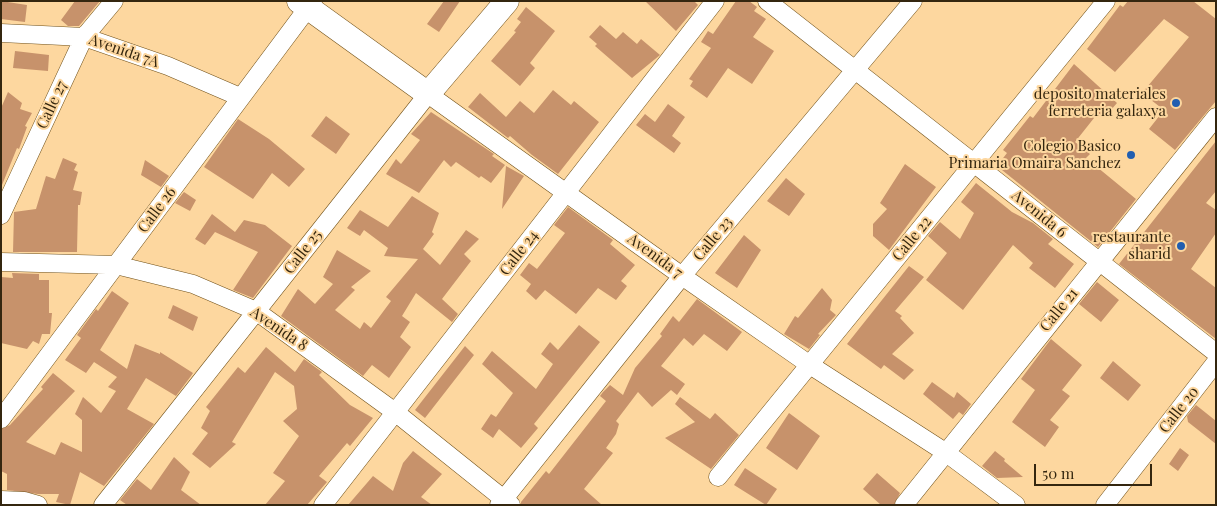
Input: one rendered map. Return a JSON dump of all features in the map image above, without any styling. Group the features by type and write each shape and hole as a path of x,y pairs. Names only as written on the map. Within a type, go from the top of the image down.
{"street":[{"name":"Calle 27","path":"1,216 84,36 114,1"},
{"name":"Calle 25","path":"103,505 428,94 507,1"},
{"name":"Calle 24","path":"323,505 715,1"},
{"name":"Avenida 6","path":"767,1 1216,353"},
{"name":"Calle 23","path":"505,503 682,276 913,1"},
{"name":"Calle 22","path":"718,477 1106,1"},
{"name":"Avenida 7","path":"307,3 428,94 682,276 810,365 945,452 1016,505"},
{"name":"Calle 26","path":"1,420 240,97 307,3"},
{"name":"Avenida 7A","path":"1,32 84,36 168,66 240,97"},
{"name":"Calle 21","path":"904,505 1216,117"},
{"name":"Avenida 8","path":"1,262 116,265 193,284 256,311 395,412 505,503"},
{"name":"Calle 20","path":"1105,505 1216,362"},
{"path":"1,500 24,501 38,505"}],"building":[{"path":"1,1 27,5 25,22 1,19"},
{"path":"75,1 100,1 79,26 68,26 61,20"},
{"path":"444,1 460,1 439,32 427,24"},
{"path":"645,1 694,1 698,5 676,31"},
{"path":"736,1 749,1 757,7 754,11 766,19 753,37 774,51 752,84 728,68 707,98 690,86 693,81 689,79 711,48 701,42 708,31 713,34"},
{"path":"1128,1 1193,1 1216,19 1216,101 1175,150 1149,129 1164,110 1142,93 1189,37 1164,19 1115,72 1087,49 1120,5 1123,7"},
{"path":"526,7 555,31 530,63 535,68 520,86 491,61 516,32 514,31 521,22 517,19"},
{"path":"600,25 616,39 623,32 637,44 641,39 660,55 632,78 595,46 597,44 589,37"},
{"path":"15,51 49,55 48,71 13,68"},
{"path":"1074,64 1117,103 1104,118 1098,113 1075,142 1090,154 1086,158 1136,199 1098,247 997,166 1007,153 1003,150 1030,116 1033,118"},
{"path":"553,90 571,105 574,101 599,122 558,174 510,136 508,138 468,107 480,93 506,117 520,101 534,113"},
{"path":"8,92 22,103 20,109 32,113 25,126 27,127 19,149 17,148 2,185 1,108"},
{"path":"668,104 685,117 672,136 681,143 674,153 636,125 645,114 655,122"},
{"path":"431,112 494,154 492,156 505,165 491,183 481,176 479,178 456,162 451,167 444,160 419,193 386,174 396,159 401,164 420,140 411,134"},
{"path":"326,116 350,134 336,154 311,136"},
{"path":"238,119 269,139 305,169 289,187 272,173 253,199 204,167"},
{"path":"1216,141 1216,191 1206,203 1216,210 1216,233 1191,269 1216,288 1216,339 1119,264"},
{"path":"63,158 77,164 74,170 78,172 73,190 82,192 80,205 78,205 77,252 13,252 14,212 36,209 46,176 55,179"},
{"path":"145,160 169,176 161,187 141,175"},
{"path":"905,164 936,187 889,250 873,236 873,224 887,209 880,203"},
{"path":"506,166 524,176 502,209"},
{"path":"786,178 805,194 789,216 767,201"},
{"path":"976,183 1012,212 1033,223 1053,239 1048,244 1074,264 1055,288 1029,268 1033,263 1013,245 963,310 926,280 947,253 928,236 940,222 960,239 974,213 961,202"},
{"path":"184,192 196,200 190,211 175,203"},
{"path":"412,196 439,213 432,232 434,234 423,249 440,265 466,230 479,239 464,254 471,261 442,299 458,314 452,322 416,293 402,316 410,322 400,337 411,347 389,378 372,365 363,376 281,316 298,289 315,304 333,284 323,277 337,250 371,271 351,287 355,290 335,310 360,329 364,322 371,328 391,301 386,297 418,259 384,256 388,248 364,230 360,236 347,228 360,210 388,227"},
{"path":"568,207 613,240 610,244 635,265 621,281 627,286 616,300 598,288 576,314 545,290 536,300 526,291 531,284 520,275 529,263 537,269 565,233 554,225"},
{"path":"212,214 235,232 244,220 265,225 292,246 253,298 233,290 258,252 215,232 205,245 195,239"},
{"path":"744,235 761,250 737,288 715,273"},
{"path":"909,266 924,277 895,311 902,316 900,318 914,333 892,354 914,370 904,380 884,365 881,369 847,344"},
{"path":"12,273 39,274 39,280 49,280 49,313 52,313 50,334 42,334 39,344 33,341 27,349 1,343 1,277 13,278"},
{"path":"1097,282 1119,300 1101,322 1079,304"},
{"path":"822,288 832,300 830,310 836,315 818,334 820,335 809,349 784,334 795,316 798,318"},
{"path":"112,291 129,303 100,350 127,369 135,344 160,354 160,352 193,373 176,396 146,378 127,409 154,424 104,486 80,472 70,505 56,502 59,494 38,494 7,490 7,474 1,471 1,429 10,425 43,389 41,387 53,373 75,391 26,442 55,455 61,442 82,452 82,420 75,414 83,397 101,413 116,391 108,387 117,377 94,362 86,373 65,360 81,338 77,335"},
{"path":"697,299 742,332 727,351 704,334 693,346 684,338 661,366 685,384 677,395 671,390 652,407 638,392 616,421 619,424 616,434 606,448 613,453 584,489 602,505 521,505 521,502 546,471 549,474 606,401 600,396 603,392 610,385 623,395 635,368 662,336 660,334 673,316 679,322"},
{"path":"173,305 198,317 193,331 168,318"},
{"path":"579,325 600,342 534,424 538,428 521,448 499,429 493,438 481,429 491,414 496,417 513,393 482,364 492,351 536,389 553,364 541,354 550,342 558,350"},
{"path":"1051,339 1082,365 1062,390 1070,396 1050,420 1059,427 1045,447 1012,422 1035,390 1021,379"},
{"path":"465,346 474,355 425,418 415,410"},
{"path":"266,347 295,372 304,359 322,372 319,375 350,405 373,418 350,446 347,443 319,476 327,482 307,505 265,505 285,481 273,473 299,436 283,421 297,409 294,386 275,372 232,442 236,444 210,468 192,454 208,433 201,428 210,411 206,407 238,367 245,373"},
{"path":"1113,361 1141,385 1128,401 1100,378"},
{"path":"932,382 954,398 957,392 971,404 963,415 959,412 953,419 923,394"},
{"path":"680,397 710,419 715,413 739,435 711,469 665,438 695,422 675,404"},
{"path":"1196,405 1216,421 1216,444 1188,422 1187,416"},
{"path":"789,413 820,436 797,470 766,448"},
{"path":"1180,448 1189,455 1178,471 1169,464"},
{"path":"413,451 442,474 421,497 432,505 348,505 373,476 393,491 403,463"},
{"path":"995,451 1023,477 997,478 982,466"},
{"path":"174,457 190,472 181,490 201,505 127,505 120,500 137,479 151,490"},
{"path":"745,468 777,489 766,505 734,485"},
{"path":"877,473 900,493 894,505 881,505 863,489"}],"place":[{"name":"deposito materiales ferreteria galaxya","path":"1176,103"},
{"name":"Colegio Basico Primaria Omaira Sanchez","path":"1131,155"},
{"name":"restaurante sharid","path":"1181,246"}]}
